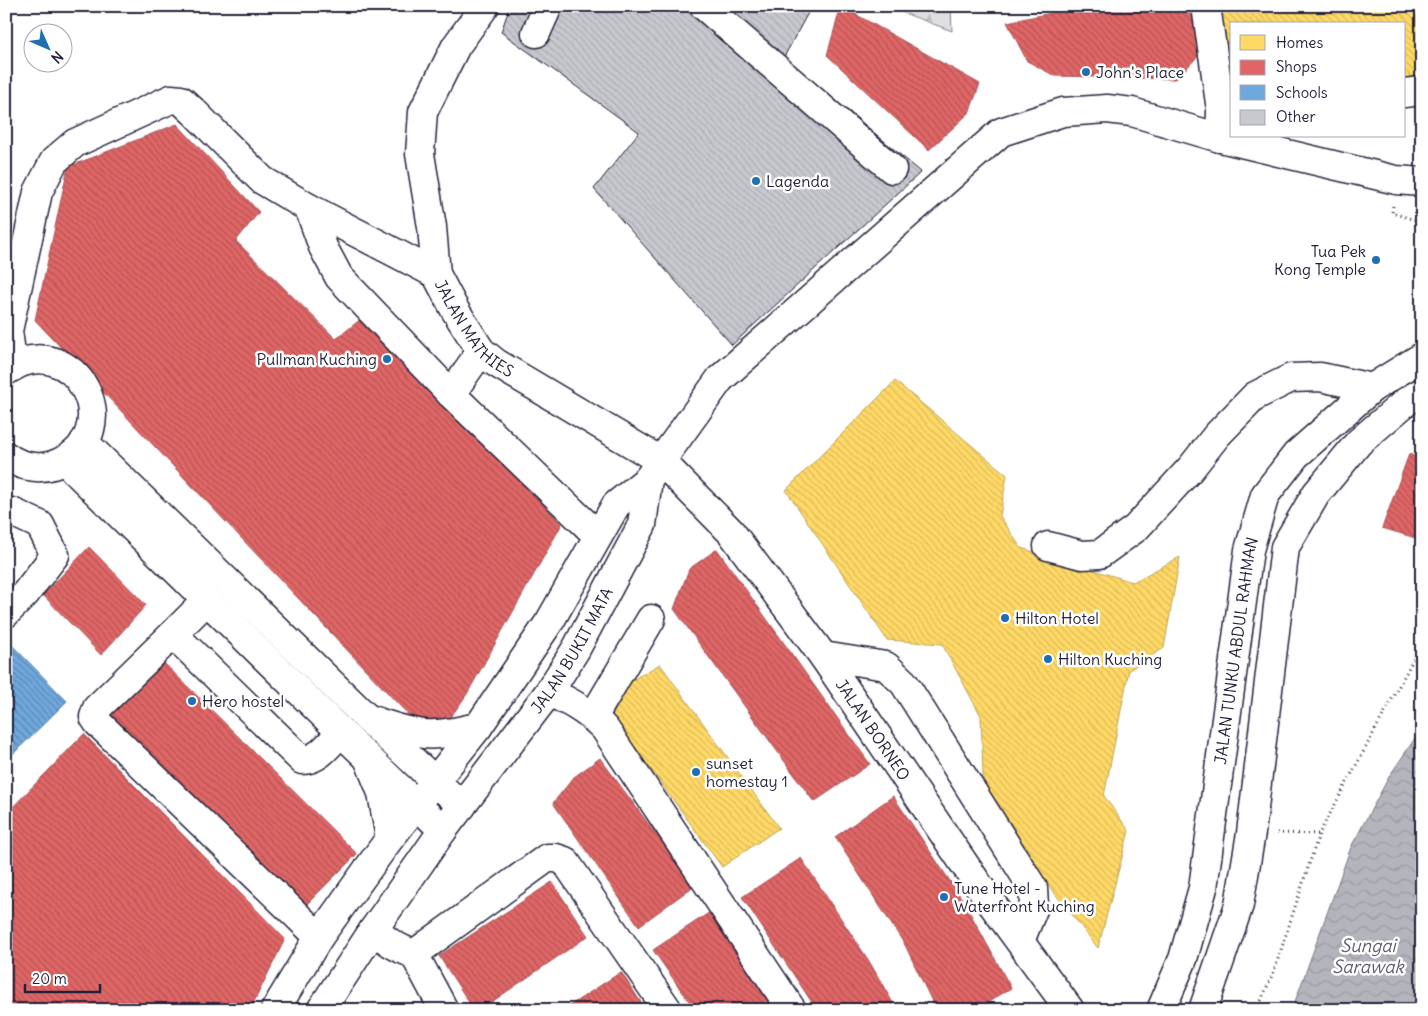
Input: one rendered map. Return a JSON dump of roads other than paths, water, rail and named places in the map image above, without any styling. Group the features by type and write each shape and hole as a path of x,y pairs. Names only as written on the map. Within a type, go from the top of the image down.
{"main road":[{"name":"JALAN MATHIES","path":"485,6 456,46 423,112 420,154 432,227 436,274 454,310 481,351 496,364 654,470"},
{"path":"536,33 548,6"},
{"path":"704,6 892,169"},
{"path":"1206,6 1226,110 1220,138"},
{"path":"1406,93 1422,91"},
{"path":"8,459 28,466 47,467 65,461 76,453 84,442 90,430 92,413 90,396 82,381 69,369 54,362 37,360 21,363 10,369 8,331 38,192 54,161 75,143 171,99 181,100 262,180 309,208 345,225 436,274"},
{"path":"275,1010 307,954 319,937 390,838 478,727 550,621 616,505 654,470 720,379 1001,132 1062,112 1107,109 1132,112 1220,138 1396,180 1421,181"},
{"path":"309,208 323,247 339,277 451,394 598,536"},
{"path":"323,247 332,233 345,225"},
{"path":"451,394 481,351"},
{"name":"JALAN TUNKU ABDUL RAHMAN","path":"1161,1010 1183,959 1203,888 1213,826 1249,550 1265,495 1296,455 1372,388 1422,357"},
{"path":"1048,546 1082,555 1100,554 1136,528 1191,468 1217,435 1255,396 1291,378 1320,377 1372,388"},
{"name":"JALAN TUNKU ABDUL RAHMAN","path":"1203,1010 1239,904 1251,834 1285,548 1316,494 1359,442 1407,401 1422,392"},
{"path":"84,442 367,718 462,806"},
{"path":"65,461 442,830"},
{"name":"JALAN BORNEO","path":"654,470 731,532 823,656 984,893 1070,1010"},
{"name":"JALAN BUKIT MATA","path":"322,1010 374,929 442,830 549,692 576,649 642,525 654,470"},
{"path":"6,515 12,512 40,525 55,556 25,594 6,614"},
{"path":"206,601 97,708 94,717 319,937"},
{"path":"593,717 651,619"},
{"path":"173,634 302,760 317,757 341,732"},
{"path":"823,656 886,666 904,683 1033,888 1034,907 1020,941"},
{"path":"549,692 573,703 593,717 605,729 792,1010"},
{"path":"367,718 390,727 425,734 478,727"},
{"path":"368,758 382,793 390,838"},
{"path":"414,954 547,858 556,858 565,861 668,1010"},
{"path":"374,929 382,938 401,950 414,954 444,1010"}],"water":[{"name":"Sungai Sarawak","path":"1422,728 1422,1010 1292,1010 1351,847 1390,775"}],"place":[{"name":"John's Place","path":"1086,72"},
{"name":"Lagenda","path":"756,181"},
{"name":"Tua Pek Kong Temple","path":"1376,260"},
{"name":"Pullman Kuching","path":"387,359"},
{"name":"Hilton Hotel","path":"1005,618"},
{"name":"Hilton Kuching","path":"1048,659"},
{"name":"Hero hostel","path":"192,701"},
{"name":"sunset homestay 1","path":"696,772"},
{"name":"Tune Hotel - Waterfront Kuching","path":"944,897"}]}
